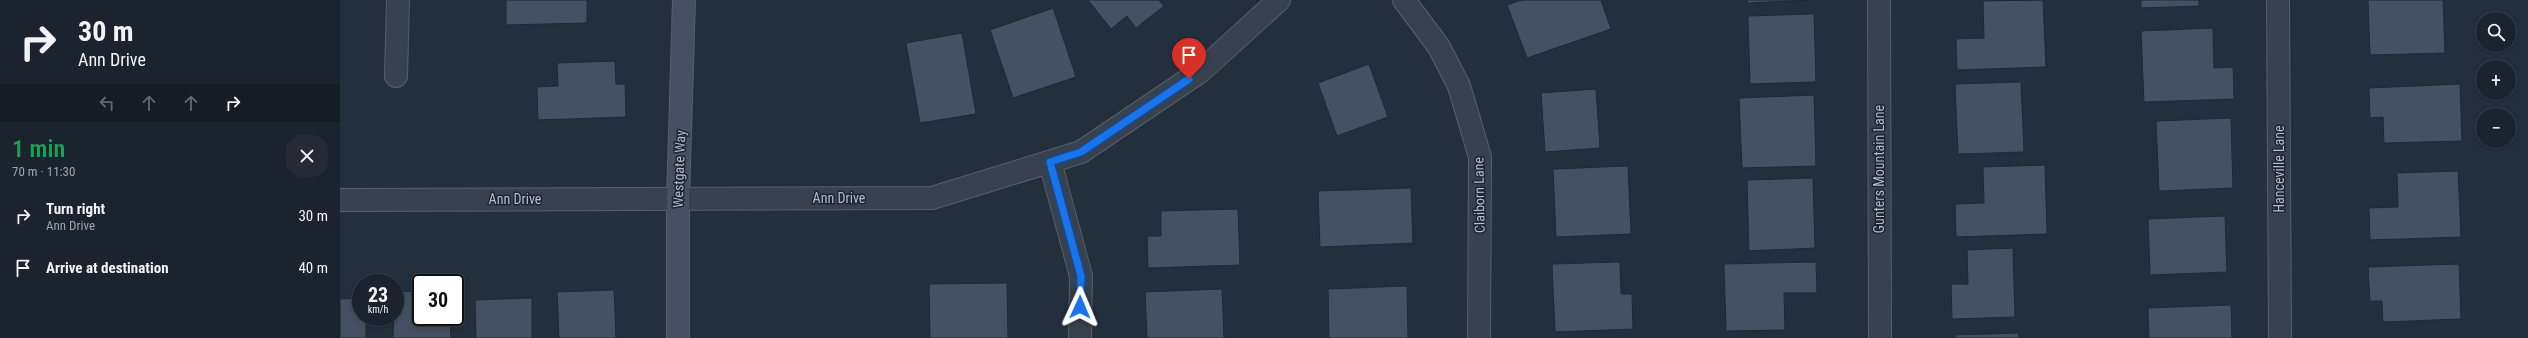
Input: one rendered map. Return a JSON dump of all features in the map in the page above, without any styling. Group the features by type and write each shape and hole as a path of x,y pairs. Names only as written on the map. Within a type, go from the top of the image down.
{"street":[{"path":"396,76 398,0"},
{"name":"Westgate Way","path":"678,338 678,198 684,0"},
{"name":"Ann Drive","path":"340,200 932,198 1081,152 1201,71 1279,0"},
{"name":"Claiborn Lane","path":"1404,0 1439,47 1459,86 1480,157 1479,338"},
{"name":"Gunters Mountain Lane","path":"1879,0 1880,338"},
{"name":"Hanceville Lane","path":"2278,0 2280,338"},
{"path":"1050,162 1081,276 1080,338"}],"building":[{"path":"506,0 587,0 587,23 506,25"},
{"path":"1088,0 1159,0 1164,6 1136,28 1127,16 1111,29"},
{"path":"1522,0 1601,0 1611,29 1527,58 1507,5"},
{"path":"1747,0 1812,0 1748,3"},
{"path":"2043,0 2046,67 1957,70 1956,39 1984,38 1983,1"},
{"path":"2141,0 2199,0 2199,6 2141,8"},
{"path":"2368,0 2443,0 2445,53 2370,55"},
{"path":"1053,8 1076,77 1013,98 990,30"},
{"path":"1814,14 1816,82 1750,84 1748,16"},
{"path":"2213,28 2214,68 2233,67 2234,99 2144,102 2141,31"},
{"path":"962,33 976,114 920,123 906,43"},
{"path":"615,61 616,84 625,84 626,117 538,120 537,87 558,86 557,63"},
{"path":"1369,64 1388,117 1337,136 1318,83"},
{"path":"2021,82 2024,152 1958,154 1955,84"},
{"path":"2460,84 2462,141 2384,143 2383,117 2370,118 2369,88"},
{"path":"1596,89 1600,148 1545,152 1541,93"},
{"path":"1814,95 1816,166 1742,168 1739,98"},
{"path":"2231,118 2233,188 2159,191 2156,121"},
{"path":"2045,165 2047,234 1956,237 1955,204 1984,203 1983,167"},
{"path":"1628,166 1631,234 1556,237 1553,169"},
{"path":"2458,171 2461,237 2370,240 2369,208 2398,207 2397,173"},
{"path":"1813,178 1815,248 1749,251 1747,180"},
{"path":"1411,188 1413,243 1320,247 1318,191"},
{"path":"1238,209 1240,265 1148,268 1147,236 1161,236 1161,211"},
{"path":"2225,216 2227,272 2150,275 2148,219"},
{"path":"2013,248 2015,317 1952,319 1951,284 1968,284 1967,250"},
{"path":"1620,262 1621,294 1632,294 1633,329 1555,332 1552,264"},
{"path":"1816,262 1817,293 1784,293 1785,330 1726,331 1724,264"},
{"path":"2459,264 2461,319 2383,322 2382,301 2370,301 2368,267"},
{"path":"1007,283 1008,338 930,338 929,284"},
{"path":"1407,286 1408,338 1329,338 1328,289"},
{"path":"1222,289 1224,338 1147,338 1145,292"},
{"path":"614,290 616,338 559,338 557,292"},
{"path":"412,291 412,326 450,326 451,338 393,338 394,326 404,326 404,292"},
{"path":"352,298 352,326 366,326 366,338 340,338 340,299"},
{"path":"532,298 532,338 476,338 475,300"},
{"path":"2231,305 2232,338 2149,338 2148,308"},
{"path":"2018,333 2019,338 1955,338 1955,335"}],"route":[{"path":"1080,307 1081,276 1050,162 1081,152 1189,79"}]}
